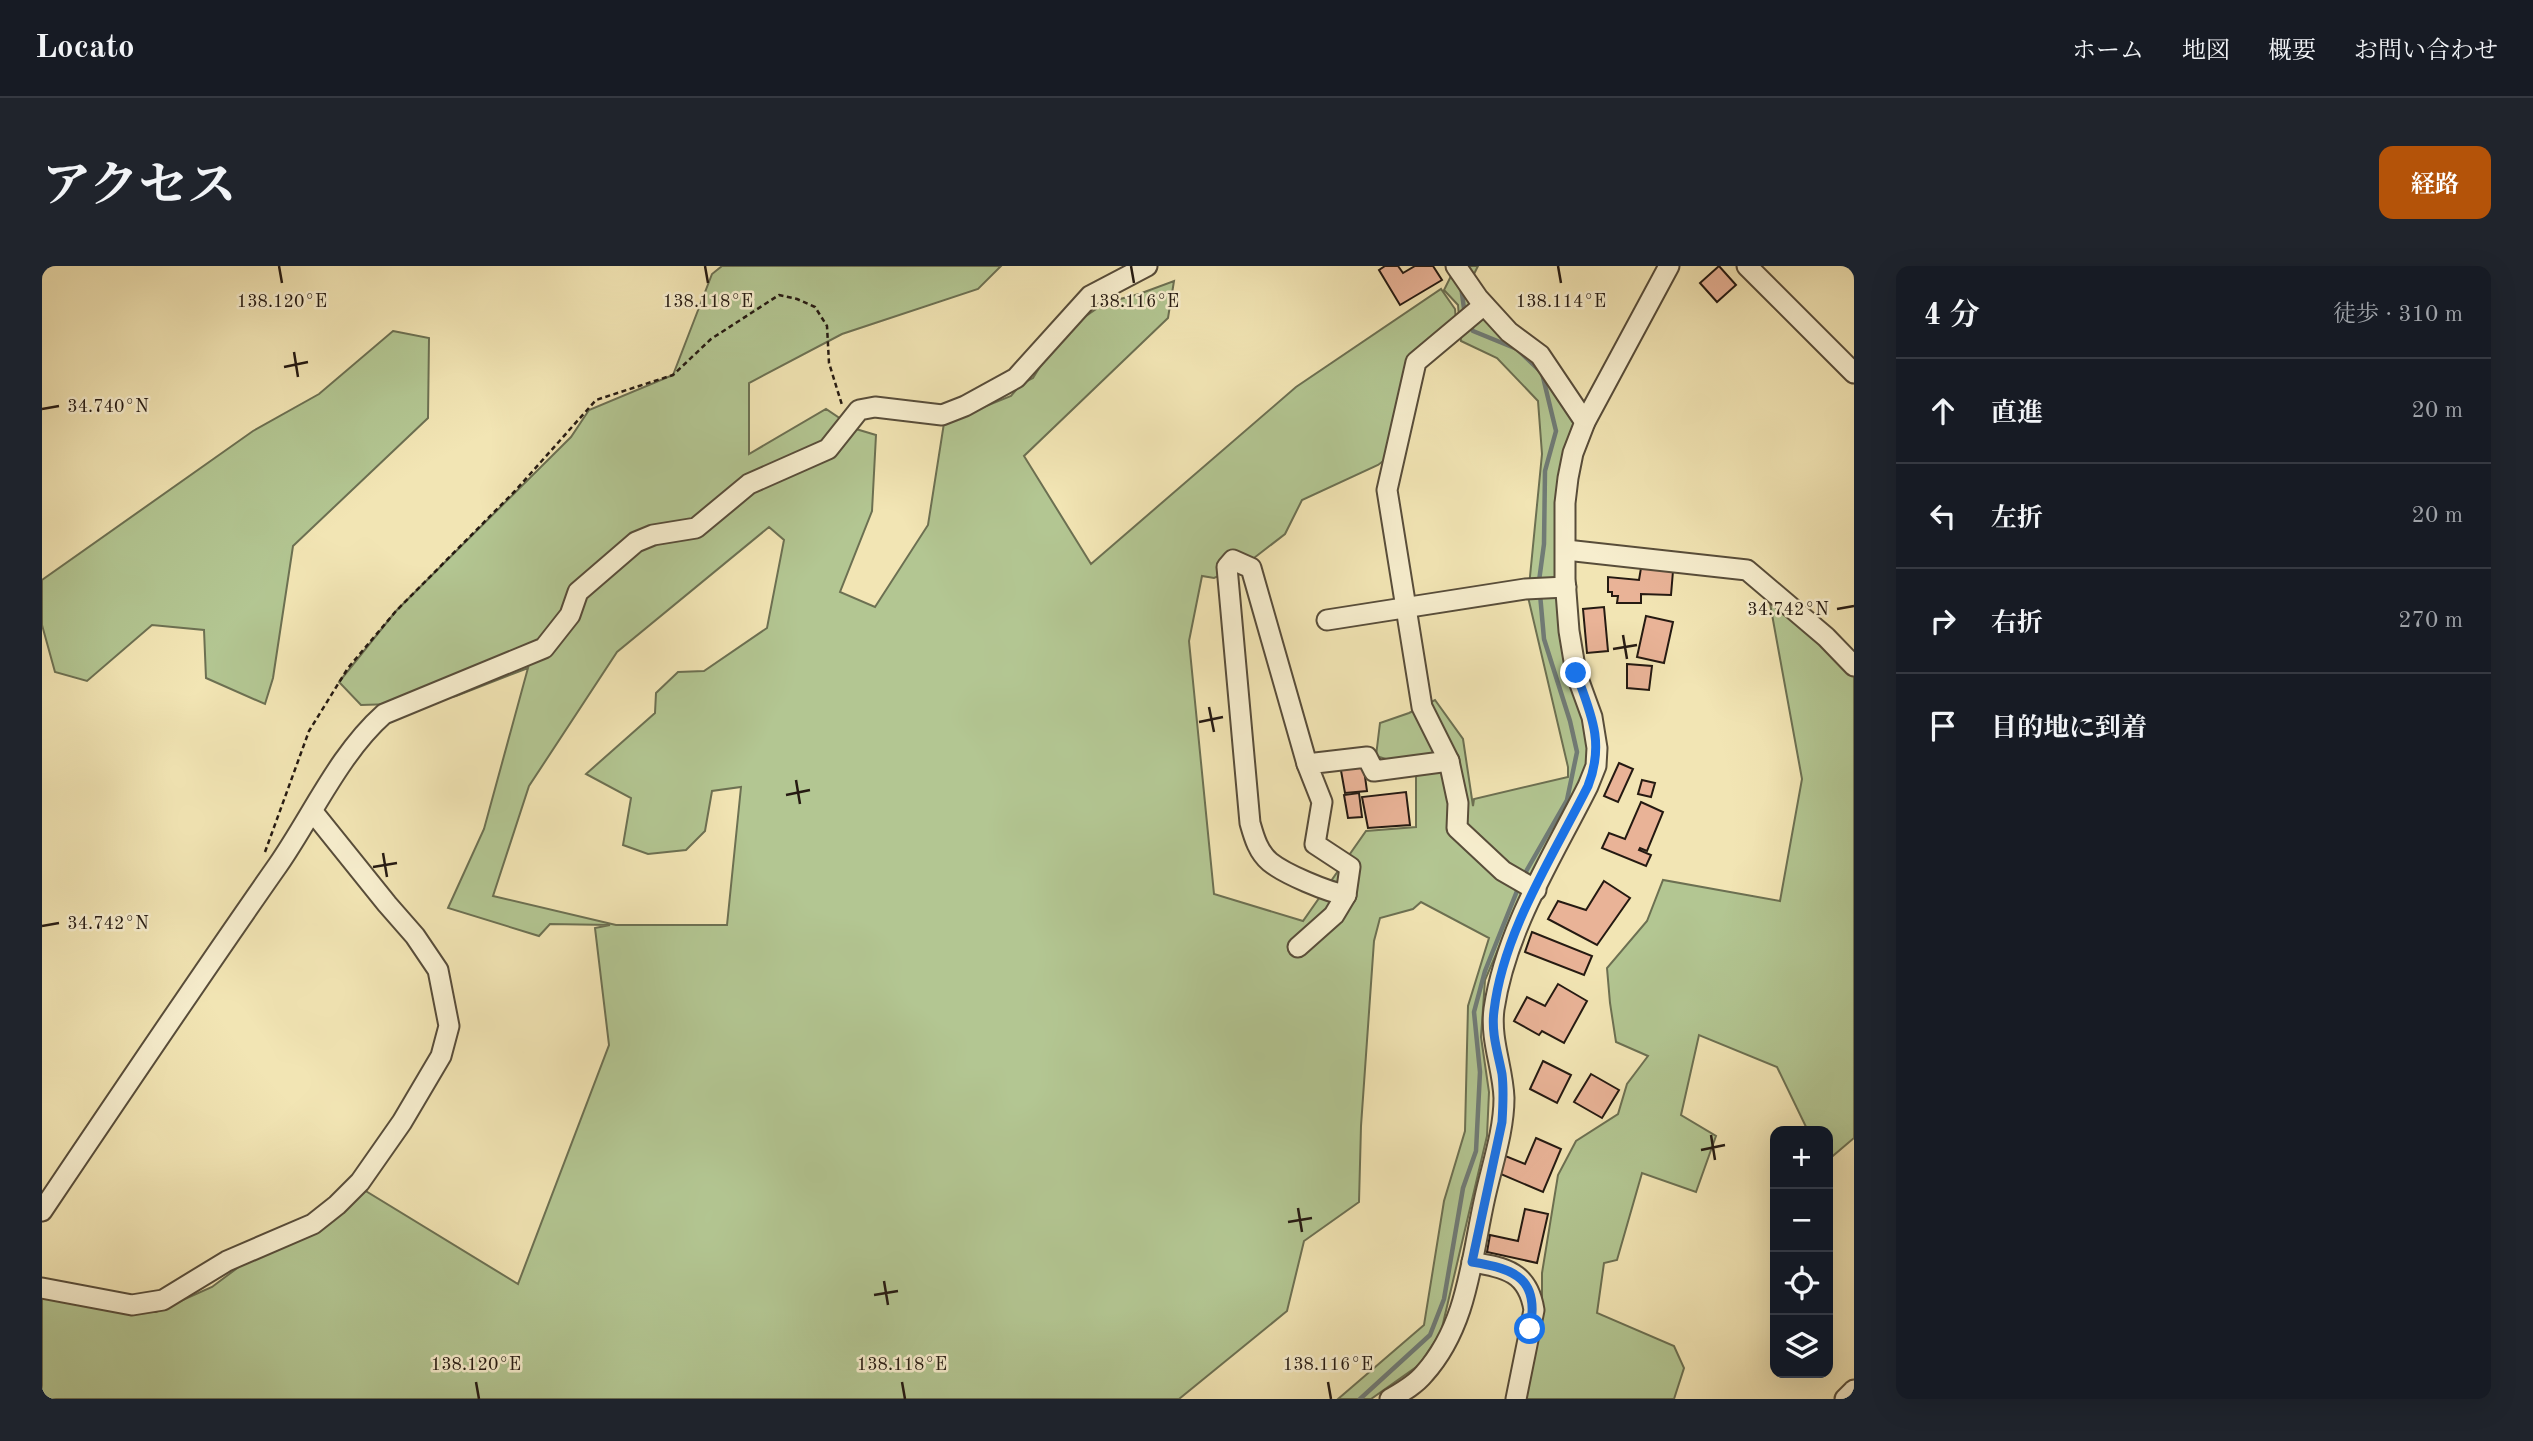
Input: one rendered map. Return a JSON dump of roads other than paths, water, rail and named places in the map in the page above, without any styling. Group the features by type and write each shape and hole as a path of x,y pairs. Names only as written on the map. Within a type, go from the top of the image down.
{"street":[{"path":"42,1211 356,746 384,714 544,649 570,615 578,592 636,542 653,535 696,528 749,484 828,449 859,410 875,407 942,415 965,406 1016,378 1090,296 1147,266"},
{"path":"1455,266 1509,332 1540,355 1585,422"},
{"path":"1390,1399 1423,1376 1447,1343 1463,1304 1502,1122 1504,1099 1493,1030 1494,1011 1508,950 1596,766 1596,733 1576,673 1569,631 1565,503 1568,478 1573,453 1585,422 1669,266"},
{"path":"1747,266 1854,373"},
{"path":"1485,305 1416,362 1387,490 1422,707 1449,761 1458,803 1457,828 1503,871 1536,890"},
{"path":"1566,550 1747,570 1826,637 1854,666"},
{"path":"1298,947 1334,915 1346,895 1350,867 1315,844 1322,802 1307,764 1251,568 1233,560 1227,567 1250,823 1256,845 1270,862 1328,892 1346,895"},
{"path":"1327,620 1525,589 1566,587"},
{"path":"1307,764 1367,757 1374,771 1449,761"},
{"path":"42,1288 132,1305 163,1300 227,1261 313,1224 360,1182 402,1122 441,1056 449,1026 438,970 415,936 313,812"},
{"path":"1472,1262 1504,1267 1519,1277 1532,1297 1534,1310 1516,1399"},
{"path":"1845,1399 1854,1391"}],"waterway":[{"path":"1461,286 1465,316"},
{"path":"1468,323 1473,331 1517,349 1542,373 1556,431 1545,471 1544,544 1539,581"},
{"path":"1524,875 1567,800 1577,752 1544,639 1540,594"},
{"path":"1360,1399 1430,1335 1444,1299 1463,1188 1476,1151 1480,1072 1474,1012 1485,971 1519,886"}]}
